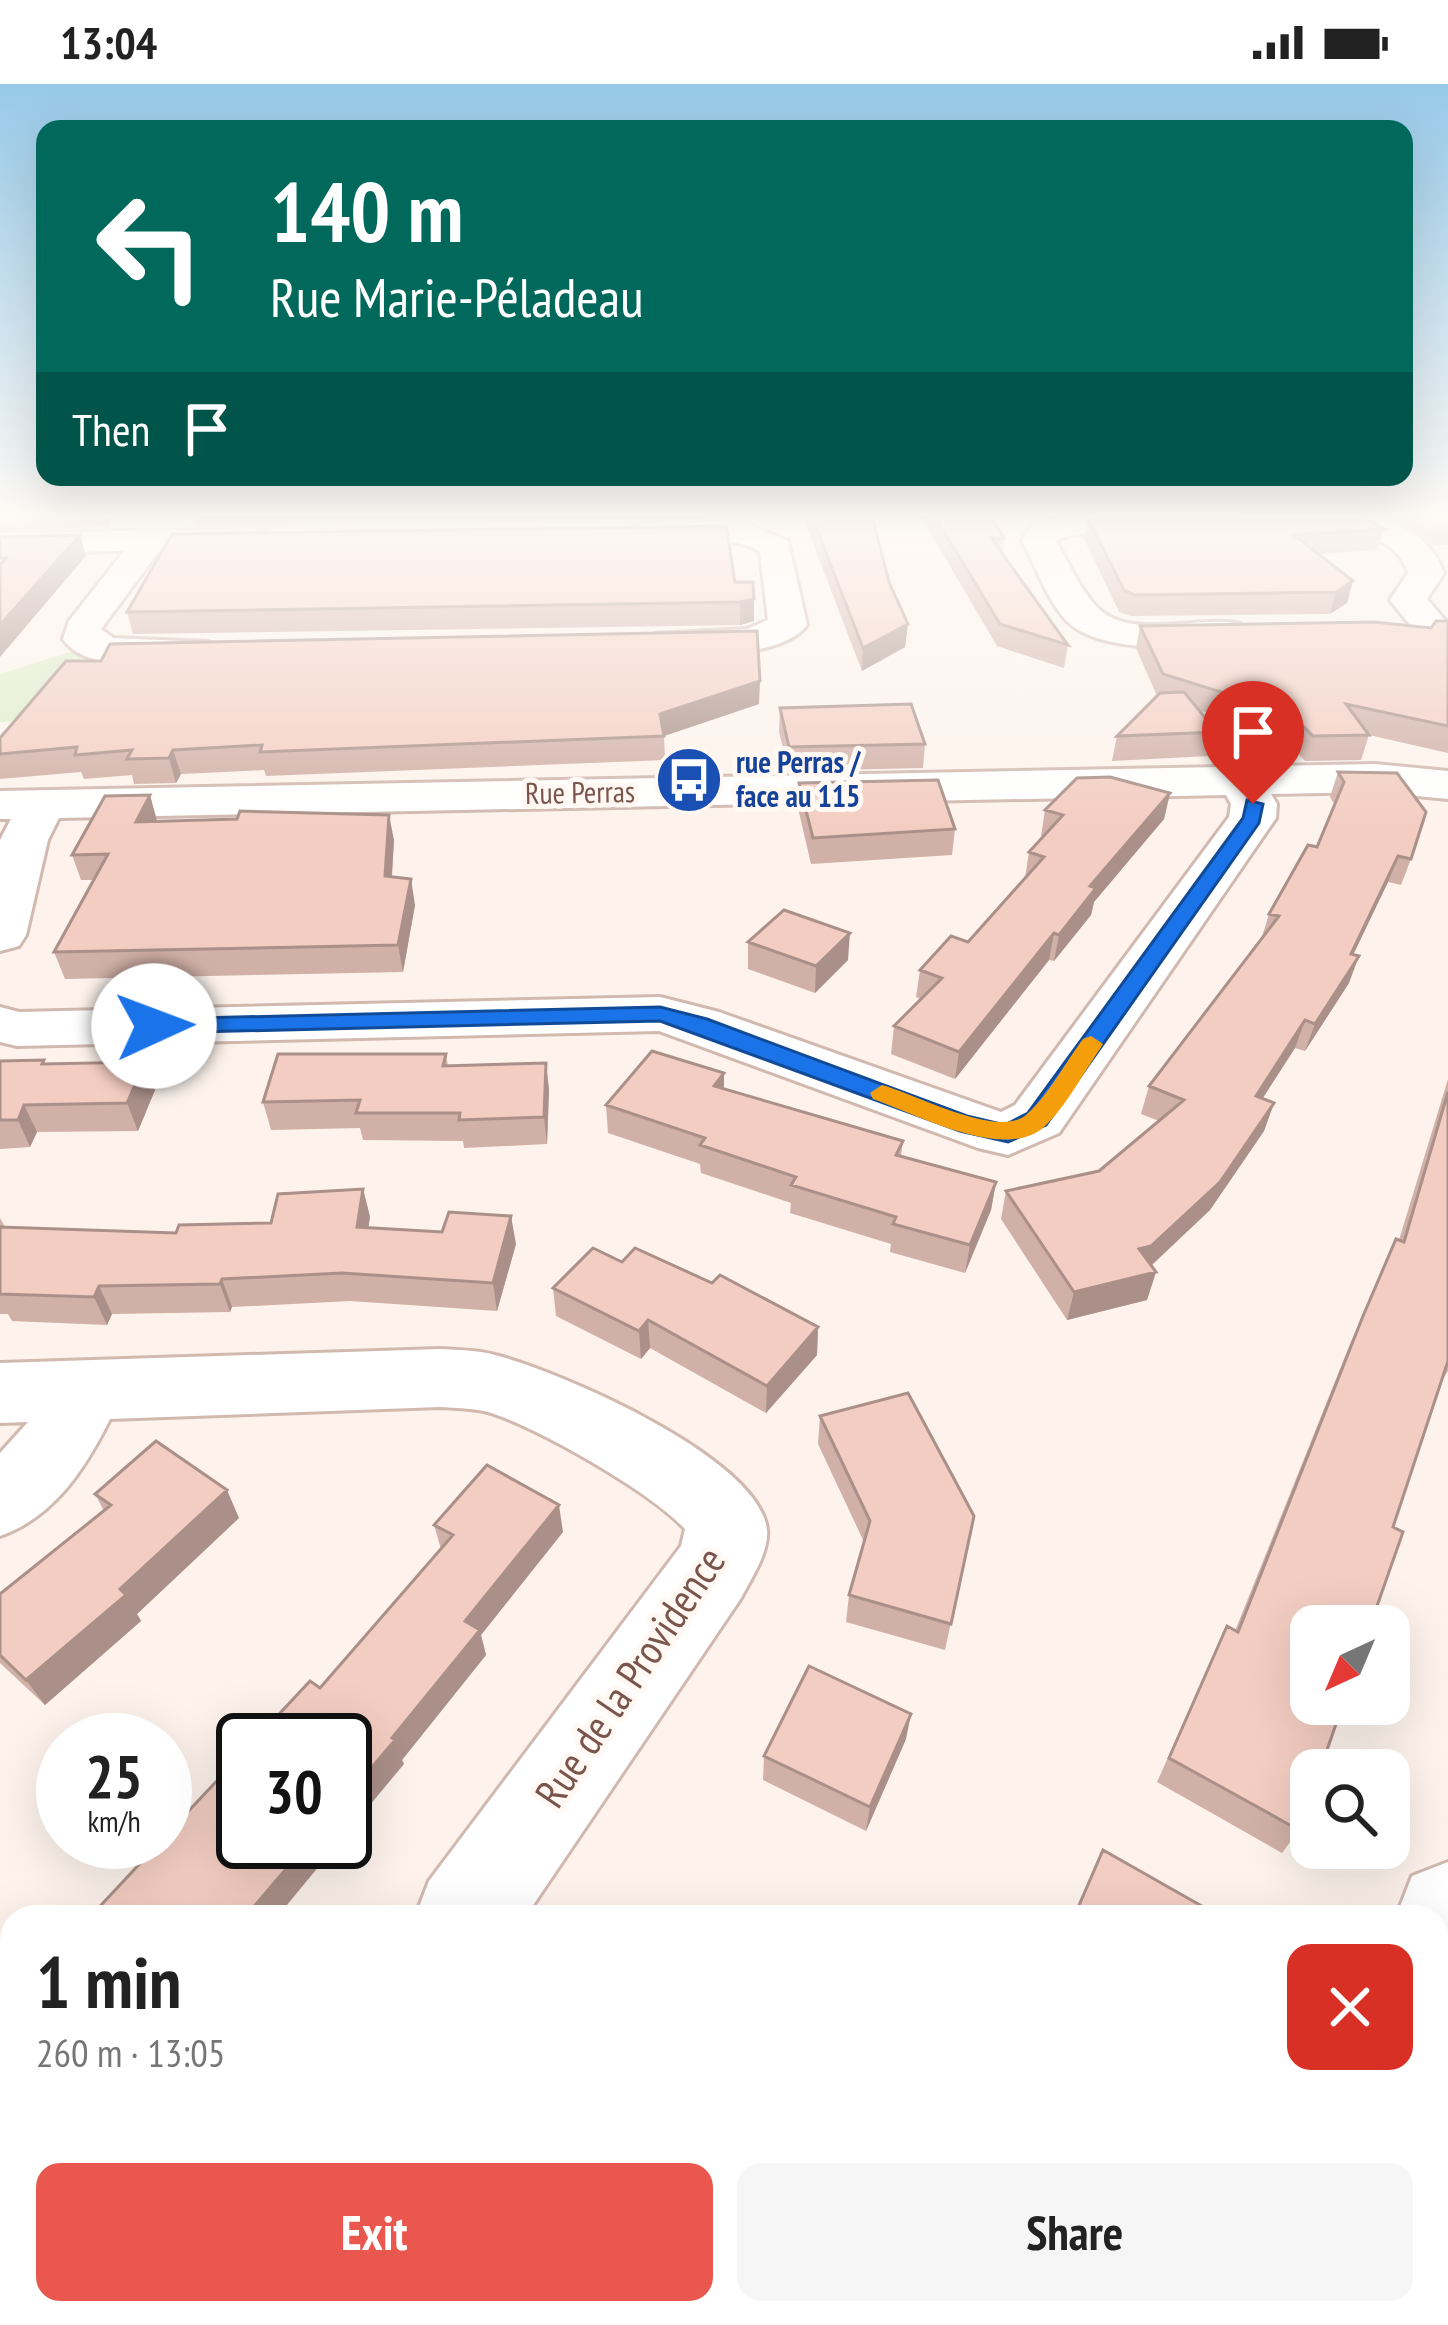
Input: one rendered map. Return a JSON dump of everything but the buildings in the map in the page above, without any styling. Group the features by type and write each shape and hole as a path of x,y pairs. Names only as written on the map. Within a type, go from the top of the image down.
{"street":[{"path":"91,617 82,629 82,639 96,648 234,649"},
{"path":"624,642 740,641 782,629 789,617"},
{"path":"1085,617 1102,627 1140,634 1271,631"},
{"path":"1388,629 1440,628"},
{"name":"Rue Perras","path":"21,804 1241,780 1395,778 1448,785"},
{"path":"0,1024 16,1029 660,1014 699,1024 960,1122 1008,1134 1037,1119 1252,818 1253,804 1241,780"},
{"path":"0,935 24,840 21,804"},
{"name":"Rue de la Providence","path":"0,1393 440,1378 485,1382 516,1391 675,1476 722,1514 726,1540 712,1572 474,1905"},
{"path":"0,1502 56,1450 85,1390"}],"green space":[{"path":"73,651 105,658 28,721 0,722 0,674"}],"slow traffic":[{"path":"882,1093 1008,1134 1037,1119 1091,1044"}],"place":[{"name":"rue Perras / face au 115","path":"689,780"}],"route":[{"path":"154,1026 660,1014 699,1024 960,1122 1008,1134 1037,1119 1252,818 1253,804"}]}
